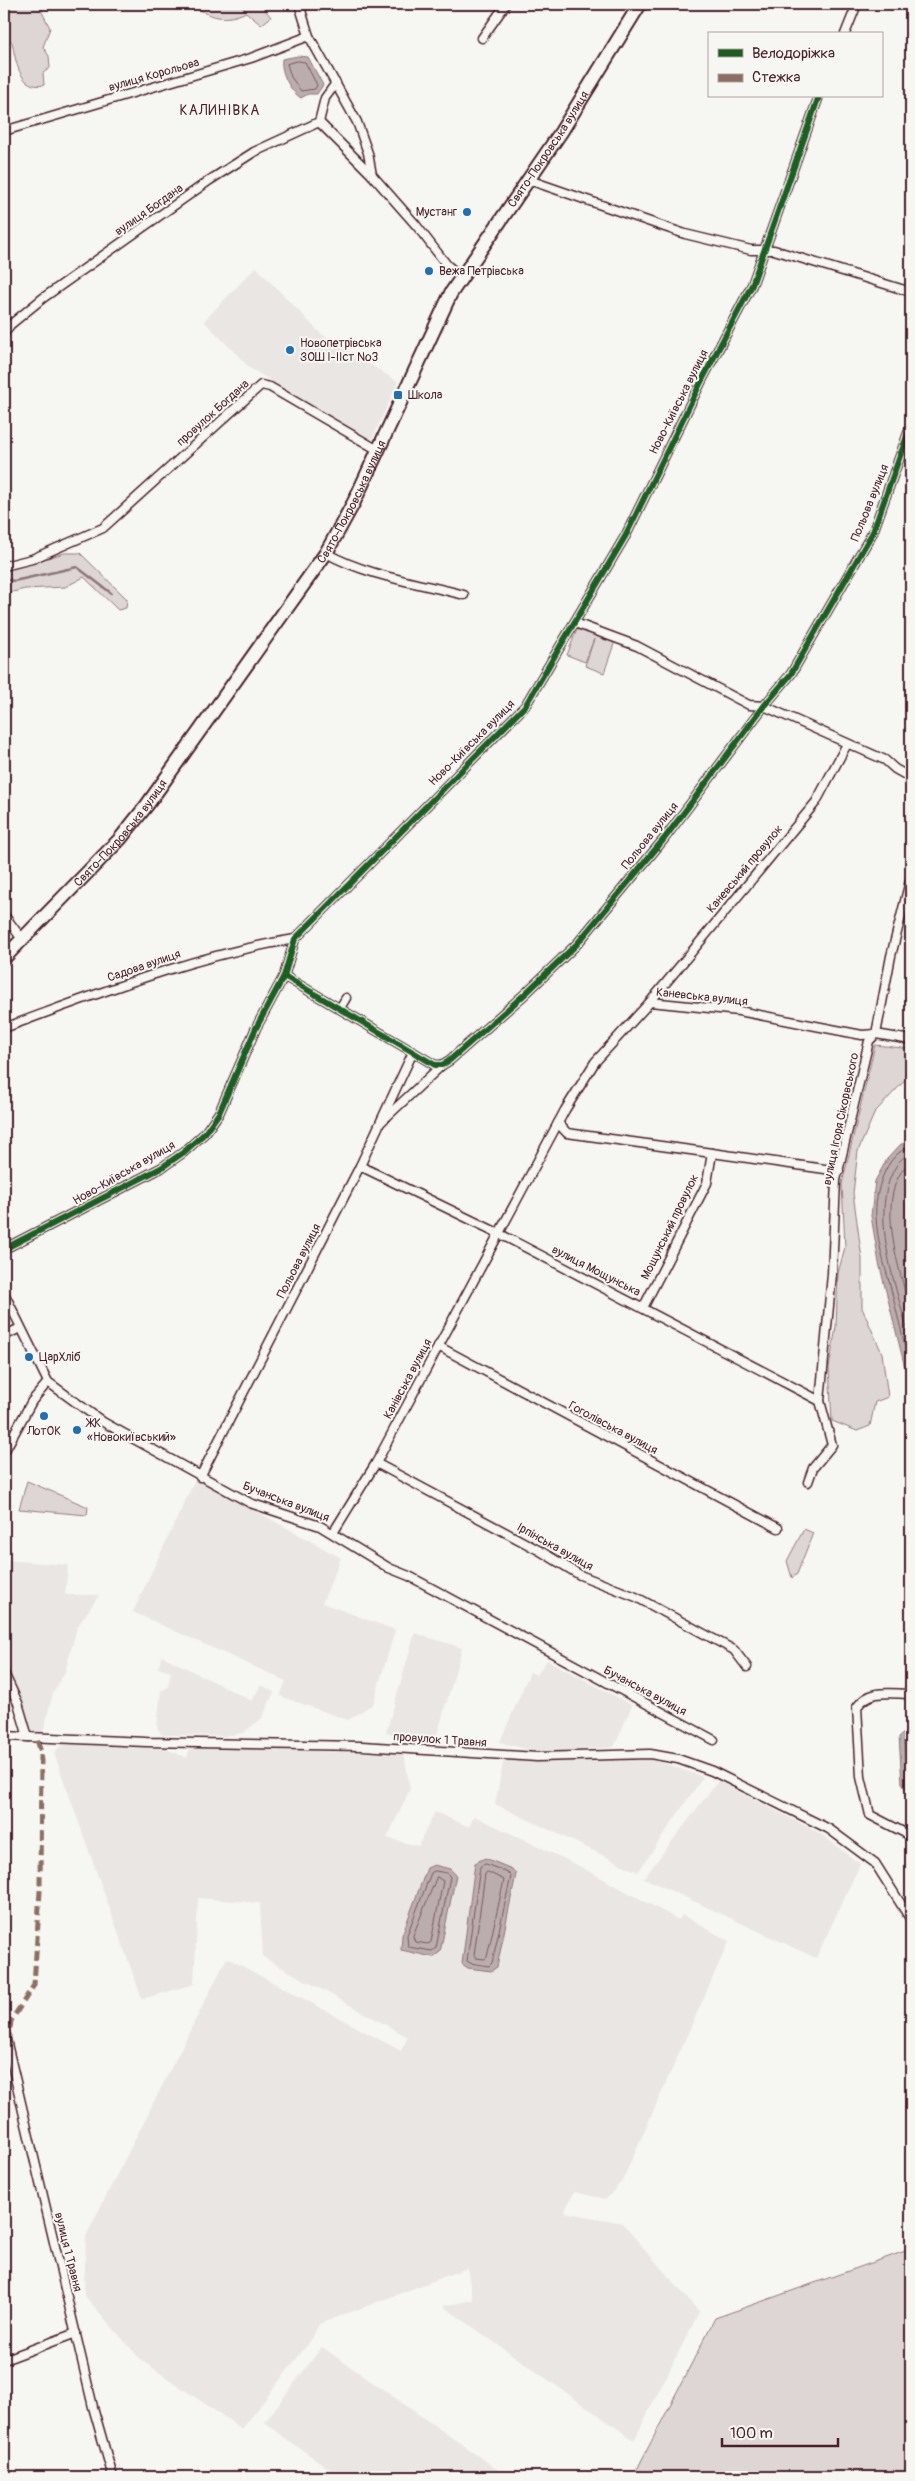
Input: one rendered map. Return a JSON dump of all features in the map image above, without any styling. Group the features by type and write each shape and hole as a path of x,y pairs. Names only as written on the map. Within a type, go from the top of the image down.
{"main road":[{"name":"Свято-Покровська вулиця","path":"4,958 120,839 147,805 326,553 354,502 460,276 529,180 640,4"}],"street":[{"path":"299,4 309,36 357,122 368,153 372,175"},
{"path":"482,38 506,4"},
{"path":"846,32 857,4"},
{"name":"вулиця Корольова","path":"4,131 251,58 309,36"},
{"path":"336,83 325,98 319,122 372,175 416,225 447,265 460,276"},
{"name":"Ново-Київська вулиця","path":"4,1249 162,1168 205,1133 218,1113 256,1028 284,976 295,939 525,706 626,535 701,382 752,285 818,98"},
{"name":"вулиця Богдана","path":"4,334 10,325 43,298 210,180 254,152 319,122"},
{"path":"529,180 685,234 751,250 766,250 911,292"},
{"name":"провулок Богдана","path":"4,566 32,559 103,528 261,386 270,387 378,450"},
{"name":"Польова вулиця","path":"378,1125 442,1065 525,994 576,944 664,838 764,706 791,674 873,532 911,425"},
{"path":"326,553 340,561 382,574 464,595"},
{"path":"575,623 637,646 749,705 764,706 885,760 895,770 911,778"},
{"name":"Каневський провулок","path":"650,1002 816,802 847,744"},
{"name":"вулиця Ігоря Сікорвського","path":"808,1482 812,1468 832,1445 820,1401 832,1274 838,1171 869,1041 876,1034 911,877"},
{"path":"4,916 22,939"},
{"name":"Садова вулиця","path":"4,1028 178,965 248,946 295,939"},
{"path":"284,976 435,1065 442,1065"},
{"path":"340,1008 346,998"},
{"name":"Каневська вулиця","path":"498,1233 558,1123 595,1062 650,1002 739,1011 862,1035 876,1034 911,1040"},
{"name":"Польова вулиця","path":"200,1477 360,1166 413,1052"},
{"path":"558,1123 566,1133 838,1171"},
{"name":"Мощунський провулок","path":"643,1308 706,1182 712,1153"},
{"name":"вулиця Мощунська","path":"360,1166 498,1233 820,1401"},
{"name":"Канівська вулиця","path":"333,1533 376,1463 498,1233"},
{"name":"Бучанська вулиця","path":"4,1293 48,1382 103,1422 250,1503 320,1526 389,1568 409,1576 714,1740"},
{"path":"4,1336 20,1328"},
{"name":"Гоголівська вулиця","path":"438,1346 778,1528"},
{"path":"5,1448 32,1400 48,1382"},
{"name":"Ірпінська вулиця","path":"376,1463 542,1552 580,1575 636,1597 734,1650 747,1667"},
{"path":"4,1673 18,1703 28,1737"},
{"path":"911,1694 873,1694 863,1699 857,1707 857,1715 861,1777 870,1815 911,1836"},
{"name":"провулок 1 Травня","path":"4,1736 146,1742 362,1746 537,1757 650,1754 678,1759 712,1771 829,1829 854,1846 874,1863 911,1920"},
{"name":"вулиця 1 Травня","path":"4,2031 105,2452 113,2477"},
{"path":"4,2360 76,2333"}],"shaded area":[{"path":"4,4 71,4 47,6 41,10 50,28 43,47 49,56 50,68 43,73 44,85 29,83 20,72 12,42 4,36"},
{"path":"192,4 260,4 271,17 261,25 246,12 224,18 205,13"},
{"name":"Новопетрівська ЗОШ I-IIст №3","path":"256,267 320,333 398,382 371,441 250,368 204,321"},
{"path":"64,553 80,553 127,599 126,608 118,610 84,577 65,587 25,589 4,594 4,571"},
{"path":"578,627 615,641 604,673 585,666 594,639 585,662 567,655"},
{"path":"875,1045 911,1049 910,1075 875,1112 858,1151 853,1193 862,1259 862,1308 882,1353 888,1397 875,1402 870,1426 857,1431 832,1421 829,1368 836,1327 838,1273 845,1247 842,1184"},
{"path":"196,1478 341,1558 322,1603 395,1630 373,1704 348,1720 280,1696 286,1681 133,1612"},
{"path":"27,1481 88,1507 87,1515 19,1509"},
{"path":"804,1529 813,1533 797,1574 792,1578 787,1561"},
{"path":"4,1560 68,1565 65,1595 99,1595 77,1627 65,1672 53,1693 43,1732 30,1731 22,1703 4,1662"},
{"path":"415,1633 462,1648 435,1742 386,1733"},
{"path":"162,1656 252,1701 261,1685 274,1692 262,1718 243,1733 223,1736 162,1735 157,1727 161,1691 168,1687 171,1672 158,1668"},
{"path":"547,1660 632,1705 614,1747 540,1753 500,1742 530,1672 537,1675"},
{"path":"62,1744 166,1749 187,1758 190,1747 404,1754 410,1789 387,1838 418,1846 435,1812 469,1827 474,1816 579,1866 679,1920 682,1915 729,1941 622,2181 606,2199 574,2192 564,2212 622,2223 699,2312 634,2440 443,2306 473,2300 467,2268 319,2324 311,2340 242,2429 141,2360 84,2295 86,2236 227,1958 401,2051 408,2037 263,1957 260,1903 198,1898 194,1984 142,1999 54,1753"},
{"path":"504,1759 652,1759 703,1777 638,1872 495,1804"},
{"path":"718,1781 821,1834 860,1864 816,1958 644,1878"},
{"path":"911,2249 911,2477 633,2477 715,2318"},
{"path":"322,2347 508,2477 342,2477 283,2437 265,2422"}],"water":[{"path":"298,56 308,57 323,85 317,94 308,94 301,98 293,91 287,81 282,59"},
{"path":"911,1142 911,1449 908,1380 879,1263 871,1216 875,1181 887,1159 901,1144"},
{"path":"904,1733 911,1733 911,1792 905,1789 902,1783 899,1737"},
{"path":"485,1858 512,1869 516,1874 497,1967 491,1971 468,1968 462,1964 475,1863"},
{"path":"434,1865 450,1869 456,1875 440,1952 433,1957 401,1950 402,1935 427,1868"}],"waterway":[{"path":"4,579 14,581 77,567 111,593"}],"marked path":[{"path":"8,2043 11,2021 34,1985 40,1891 41,1752 36,1737"}],"cycle path":[{"path":"4,1249 161,1168 184,1152 205,1133 219,1113 256,1028 284,976 295,939 525,706 626,535 701,382 752,285 818,98"},
{"path":"284,976 435,1065 442,1065 450,1060 525,994 577,944 664,839 764,706 791,674 873,532 911,425"}],"place":[{"name":"Мустанг","path":"467,212"},
{"name":"Вежа Петрівська","path":"429,271"},
{"name":"Новопетрівська ЗОШ I-IIст №3","path":"290,350"},
{"name":"Школа","path":"398,395"},
{"name":"ЦарХліб","path":"29,1357"},
{"name":"ЛотОК","path":"44,1416"},
{"name":"ЖК «Новокиївський»","path":"77,1430"}],"district":[{"name":"КАЛИНІВКА","path":"220,110"}]}
